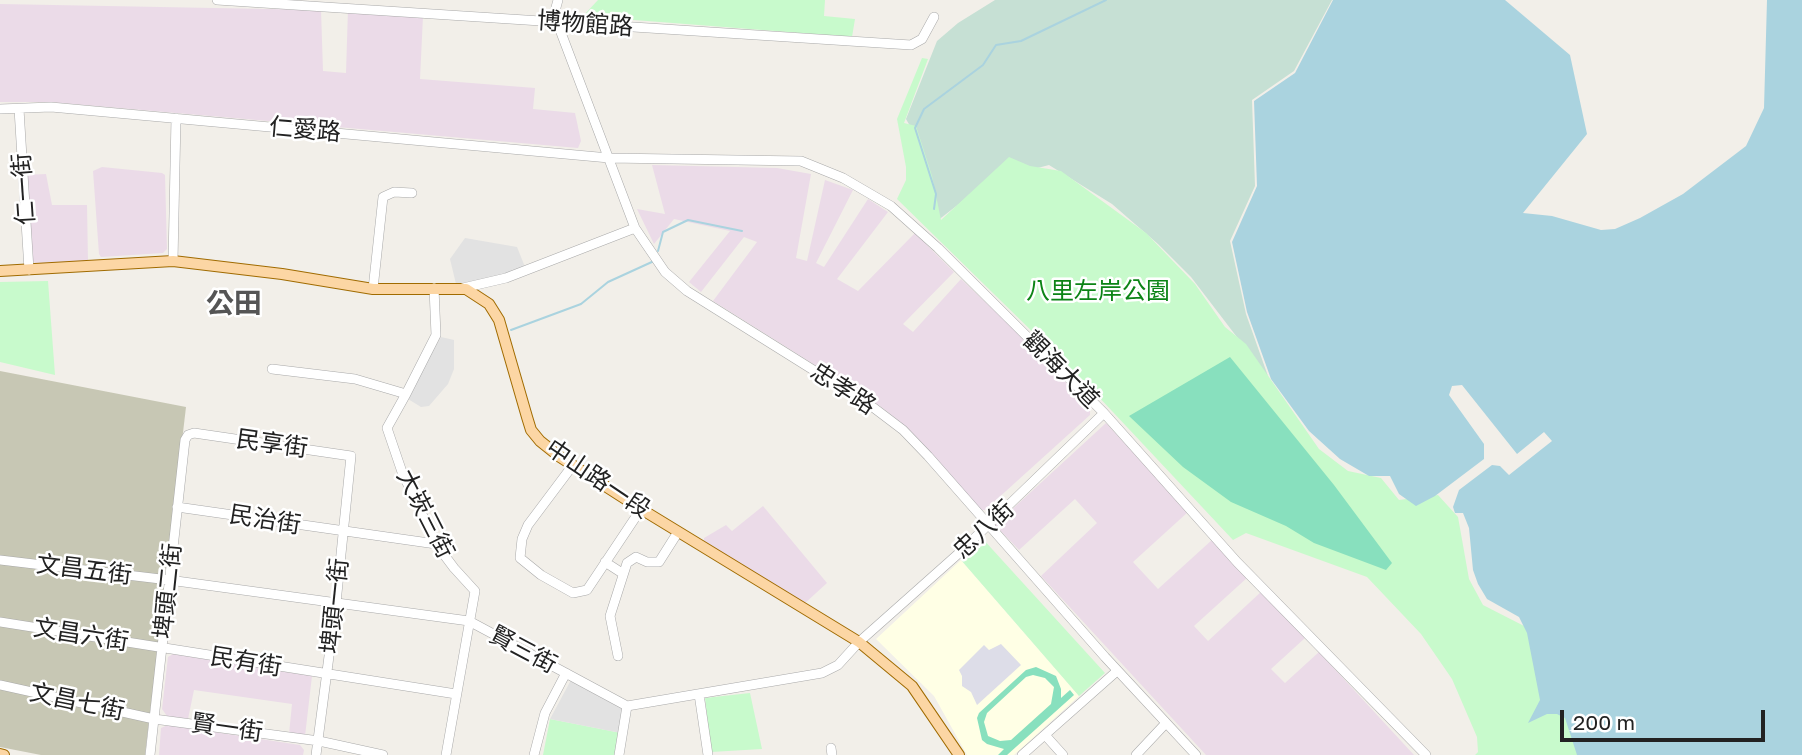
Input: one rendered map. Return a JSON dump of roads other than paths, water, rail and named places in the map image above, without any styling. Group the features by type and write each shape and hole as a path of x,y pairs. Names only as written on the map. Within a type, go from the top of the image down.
{"main road":[{"path":"0,271 173,261 282,274 373,289 463,288"},
{"name":"中山路一段","path":"463,288 489,304 499,320 531,430 540,441 641,509 859,642 912,686 959,755"}],"street":[{"name":"博物館路","path":"217,0 911,45 922,39 934,17"},
{"name":"忠孝路","path":"558,0 555,12 558,22 635,228 665,272 687,291 874,408 903,430 1191,753"},
{"name":"仁愛路","path":"0,109 51,107 609,158"},
{"name":"仁一街","path":"19,109 29,270"},
{"path":"173,261 176,118"},
{"name":"觀海大道","path":"609,158 801,161 843,178 891,205 1104,413 1237,562 1426,755"},
{"path":"373,289 383,197 394,192 412,193"},
{"path":"463,288 506,278 635,228"},
{"path":"272,369 355,379 406,394 436,335 434,288"},
{"name":"大崁三街","path":"406,394 387,428 402,472 436,544 475,591 446,755"},
{"name":"忠八街","path":"859,642 989,526 1104,413"},
{"name":"民享街","path":"194,433 351,456"},
{"name":"埤頭二街","path":"150,755 185,440 188,435 194,433"},
{"name":"埤頭一街","path":"316,755 328,674 351,456"},
{"path":"573,465 528,525 519,549 520,558 541,575 577,593 587,590 641,509"},
{"name":"民治街","path":"177,507 436,544"},
{"path":"618,656 610,616 622,573 627,563 636,557 647,562 659,562 678,532"},
{"name":"文昌五街","path":"0,560 169,580"},
{"path":"605,562 622,573"},
{"name":"賢三街","path":"169,580 469,621 627,706"},
{"name":"文昌六街","path":"0,622 161,648"},
{"path":"619,755 627,706 822,673 838,665 859,642"},
{"name":"民有街","path":"161,648 456,694"},
{"path":"1022,755 1117,671"},
{"path":"534,755 545,713 566,673"},
{"name":"文昌七街","path":"0,685 154,719"},
{"path":"699,694 708,755"},
{"name":"賢一街","path":"154,719 320,741 383,755"},
{"path":"1136,755 1166,723"},
{"path":"1045,735 1063,755"}],"water":[{"path":"1333,0 1505,0 1570,55 1587,134 1523,213 1552,216 1601,230 1615,229 1683,194 1746,146 1764,108 1767,0 1802,0 1802,755 1577,755 1565,718 1557,714 1547,714 1528,723 1540,700 1527,633 1519,617 1487,599 1478,584 1473,570 1469,528 1463,513 1455,513 1453,507 1459,490 1492,465 1500,466 1509,475 1552,441 1544,432 1517,454 1462,385 1452,386 1449,395 1484,444 1484,459 1435,496 1416,506 1399,494 1390,476 1369,476 1340,459 1309,431 1271,379 1247,312 1232,242 1257,186 1254,101 1295,73"}],"waterway":[{"path":"934,209 936,194 915,128 924,109 983,65 996,45 1021,41 1106,0"},
{"path":"658,251 663,232 688,220 742,231"},
{"path":"511,330 581,304 608,282 654,261"}],"district":[{"name":"公田","path":"234,304"}],"park label":[{"name":"八里左岸公園","path":"1098,291"}]}
